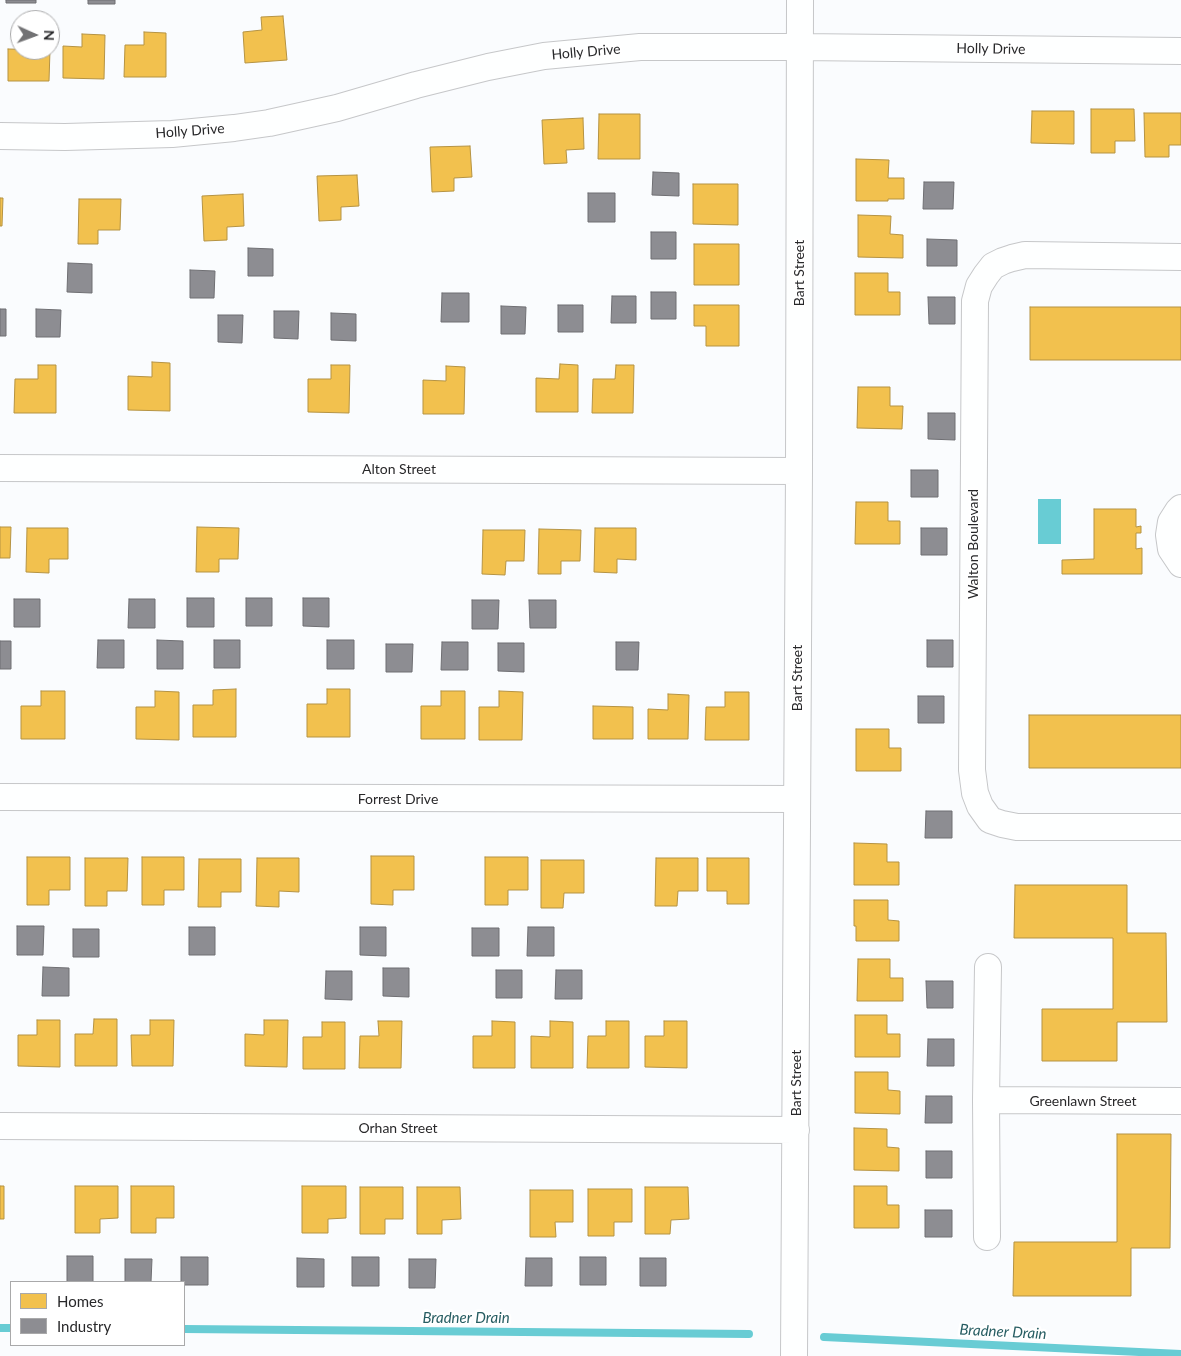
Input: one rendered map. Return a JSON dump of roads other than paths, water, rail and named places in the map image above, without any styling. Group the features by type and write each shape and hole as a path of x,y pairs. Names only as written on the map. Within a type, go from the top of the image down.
{"street":[{"name":"Bart Street","path":"794,1356 800,0"},
{"name":"Holly Drive","path":"0,136 75,137 172,134 234,128 269,123 337,108 488,67 544,56 640,47 1181,51"},
{"name":"Walton Boulevard","path":"1181,257 1025,255 993,266 979,286 975,301 972,770 975,793 980,806 990,820 1002,824 1017,827 1181,827"},
{"name":"Alton Street","path":"0,468 799,470"},
{"path":"1181,508 1171,522 1169,535 1171,549 1181,564"},
{"name":"Forrest Drive","path":"0,797 797,800"},
{"path":"987,1237 986,1100 988,967"},
{"name":"Greenlawn Street","path":"986,1100 1181,1101"},
{"name":"Orhan Street","path":"0,1126 796,1130"}],"water":[{"path":"1038,499 1061,499 1061,544 1038,544"}],"waterway":[{"name":"Bradner Drain","path":"0,1328 10,1328"},
{"name":"Bradner Drain","path":"185,1329 749,1334"},
{"name":"Bradner Drain","path":"824,1337 1181,1354"}]}
